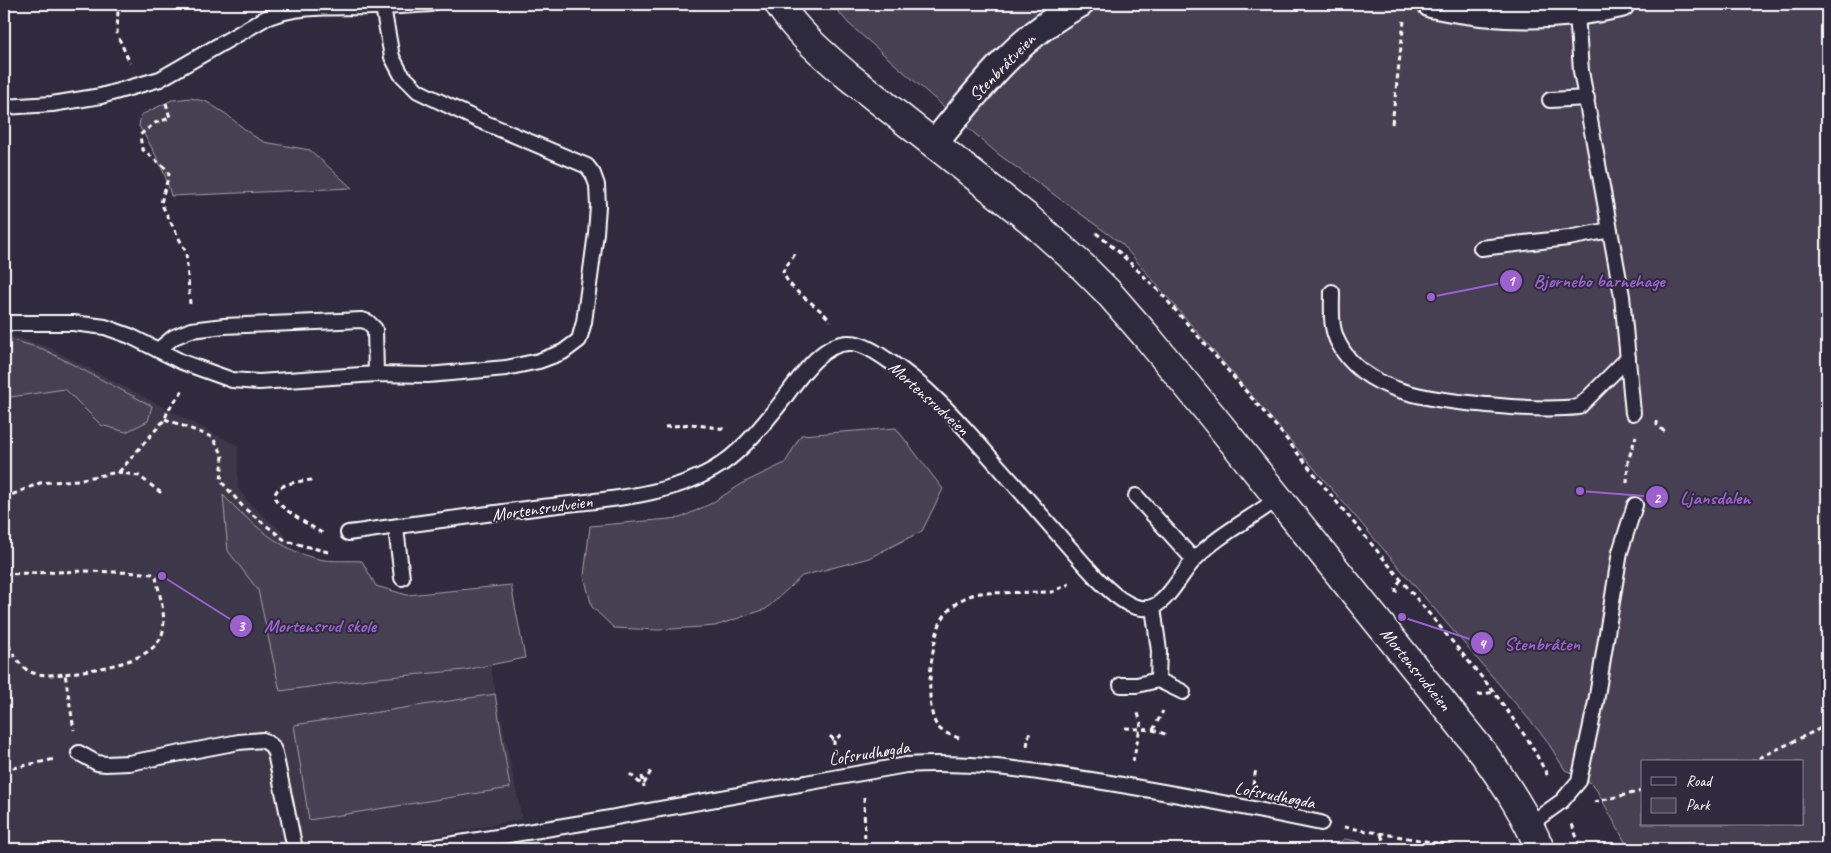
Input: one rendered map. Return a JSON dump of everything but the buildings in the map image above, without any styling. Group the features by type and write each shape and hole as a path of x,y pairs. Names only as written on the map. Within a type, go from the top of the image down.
{"street":[{"name":"Mortensrudveien","path":"779,4 800,32 824,55 1034,223 1108,292 1148,338 1484,754 1530,824 1540,849"},
{"name":"Stenbråtveien","path":"934,144 1016,49 1038,30 1080,4"},
{"path":"1431,4 1481,11 1535,14 1577,12 1621,4"}],"lane":[{"path":"4,107 52,104 101,96 166,76 266,18 280,12 308,8 432,4"},
{"path":"4,324 72,323 105,327 130,336 199,369 232,380 259,382 376,374 428,375 506,368 539,361 563,352 579,340 588,298 596,234 597,185 593,174 587,166 461,112 418,91 400,74 392,57 383,7"},
{"path":"1577,12 1581,71 1622,296 1633,413"},
{"path":"1550,100 1587,98"},
{"path":"1481,248 1568,238 1610,230"},
{"path":"1332,292 1332,328 1340,346 1353,364 1369,376 1395,389 1425,398 1528,408 1579,407 1628,358"},
{"path":"158,350 174,337 191,330 224,326 362,320 375,328 376,374"},
{"name":"Mortensrudveien","path":"348,533 658,491 688,482 713,470 733,455 775,410 808,368 823,353 840,344 850,343 864,347 904,370 966,430 1093,573 1124,602 1132,606 1153,607"},
{"path":"1136,496 1194,560"},
{"path":"1158,680 1159,652 1153,607 1162,602 1194,560 1222,535 1260,512 1278,498"},
{"path":"1530,824 1564,806 1579,782 1598,693 1620,552 1635,505"},
{"path":"396,528 402,578"},
{"path":"1121,684 1137,685 1158,680 1183,692"},
{"path":"79,754 97,763 129,763 239,742 263,740 272,746 275,753 295,849"},
{"name":"Lofsrudhøgda","path":"423,849 582,823 906,765 922,764 959,764 1023,769 1129,786 1321,823"}],"path":[{"path":"113,4 118,11 117,34 136,76 138,85"},
{"path":"1392,124 1404,22"},
{"path":"169,114 170,118 156,123 140,135 142,149 165,168 169,174 160,203 186,252 191,330"},
{"path":"1091,230 1120,253 1158,290 1276,426 1494,692 1530,743 1564,806 1581,849"},
{"path":"795,254 783,271 784,274 790,284 829,318 840,344"},
{"path":"118,472 165,418 168,410 199,369"},
{"path":"1657,413 1657,425 1667,434"},
{"path":"165,418 212,437 223,454 221,481 244,508 286,541 328,552 334,536"},
{"path":"665,427 691,424 752,435"},
{"path":"4,498 40,483 77,480 118,472 139,476 164,495"},
{"path":"312,480 287,484 279,489 276,494 276,500 323,534 334,536 348,533"},
{"path":"4,574 86,571 152,574 156,577 163,614 163,631 158,642 145,654 127,661 65,674 44,676 26,670 15,657 4,636"},
{"path":"965,740 944,732 938,727 932,716 930,693 934,647 942,619 954,604 970,595 980,593 1052,592 1093,573"},
{"path":"4,770 79,754 65,674"},
{"path":"1134,754 1141,723"},
{"path":"1126,728 1154,728 1168,735"},
{"path":"1755,760 1821,728 1827,728"},
{"path":"1025,755 1030,729"},
{"path":"833,748 834,740 844,733"},
{"path":"830,736 834,740"},
{"path":"644,785 652,769"},
{"path":"630,774 644,785"},
{"path":"642,776 644,785"},
{"path":"1564,806 1641,791"},
{"path":"864,794 864,849"},
{"path":"1321,823 1471,849"},
{"path":"1381,834 1388,849"}],"shaded area":[{"path":"4,337 16,337 48,347 238,446 238,488 251,505 282,531 291,548 350,605 480,615 522,819 370,849 4,849"}],"green space":[{"path":"832,4 1827,4 1827,849 1629,849 1596,789 1587,780 1565,770 1545,738 1122,244 998,154 849,24"},
{"path":"191,98 207,102 264,142 310,150 352,188 171,196 158,160 139,126 141,115 172,100"},
{"path":"12,340 43,349 152,406 148,421 126,432 101,425 65,389 4,398 4,341"},
{"path":"896,428 943,489 922,531 869,558 802,576 766,609 715,626 658,630 614,628 592,607 584,576 590,526 680,518 710,504 745,482 785,463 801,435"},
{"path":"223,495 266,534 292,550 324,560 362,561 376,586 407,595 511,585 525,658 465,670 368,679 280,691 258,590 228,551"},
{"path":"495,694 510,788 309,820 294,725"},
{"path":"1345,839 1402,849 1329,849"}],"place":[{"name":"Bjørnebo barnehage","path":"1431,297"},
{"name":"Ljansdalen","path":"1580,491"},
{"name":"Mortensrud skole","path":"162,576"},
{"name":"Stenbråten","path":"1402,617"}]}
